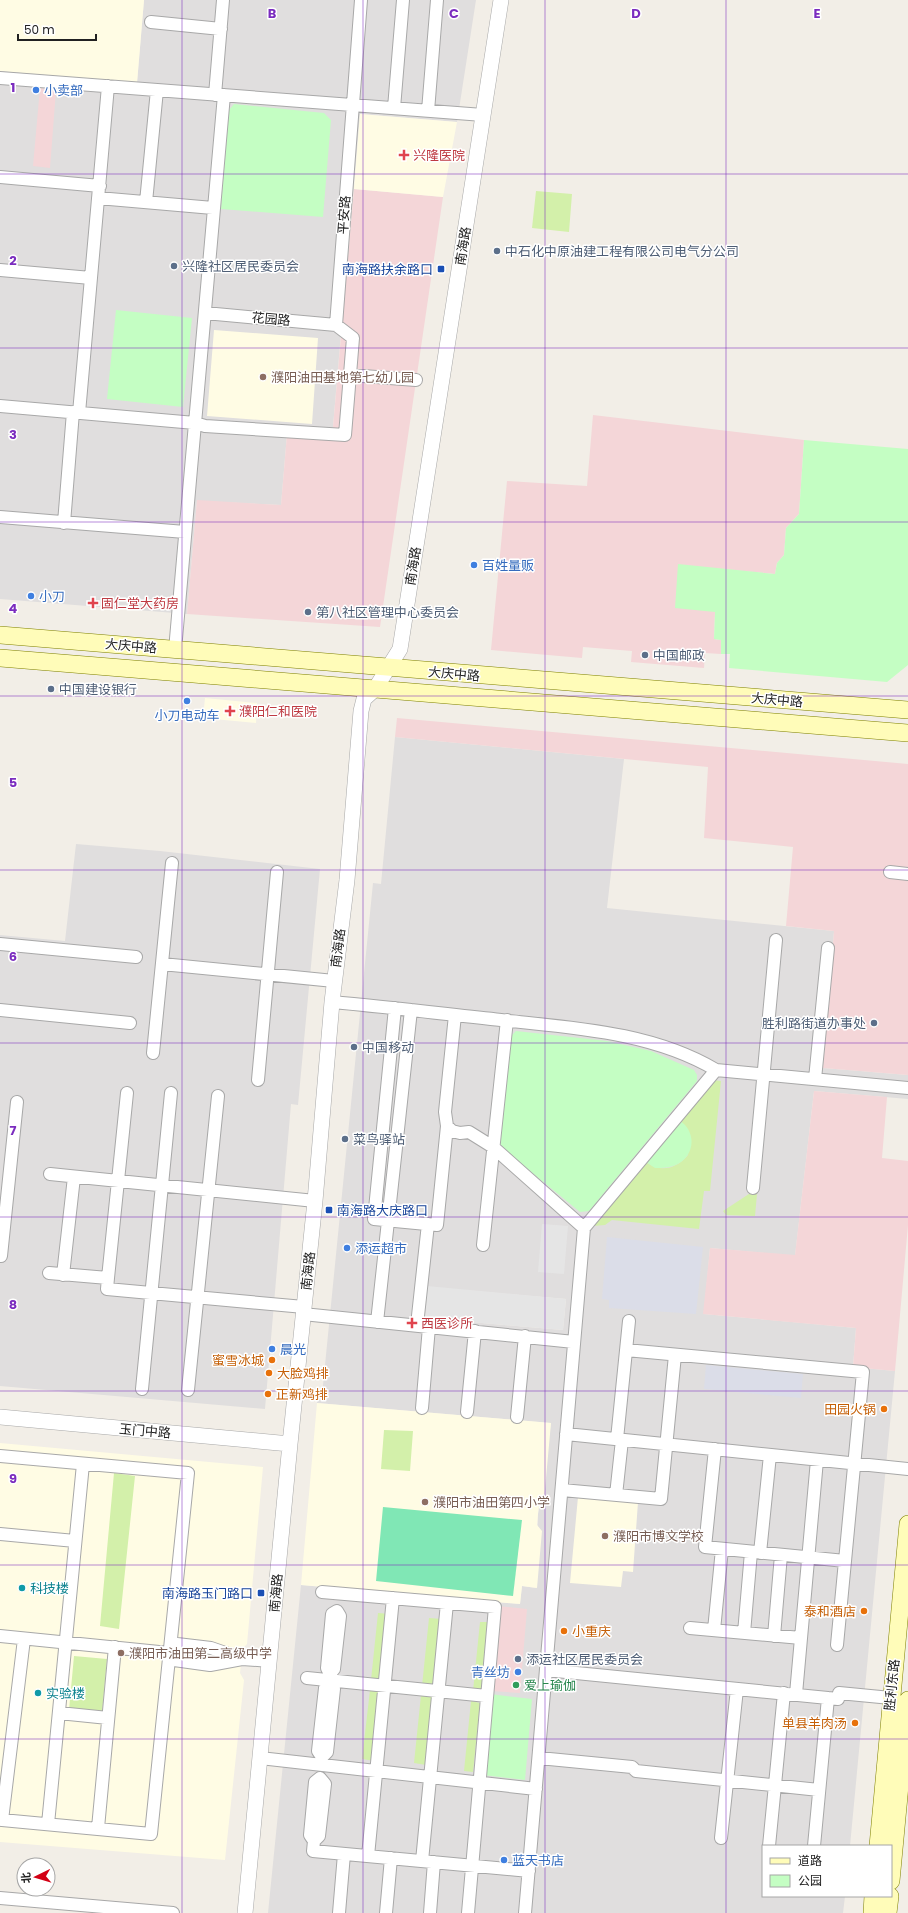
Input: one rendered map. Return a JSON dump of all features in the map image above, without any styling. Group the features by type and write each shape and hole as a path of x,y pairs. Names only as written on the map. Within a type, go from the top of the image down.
{"main road":[{"name":"大庆中路","path":"0,635 908,710"},
{"name":"大庆中路","path":"0,658 908,733"},
{"name":"胜利东路","path":"878,1845 908,1524"},
{"name":"胜利东路","path":"892,1871 907,1726 908,1700"},
{"path":"872,1913 873,1897"},
{"path":"888,1913 890,1897"}],"street":[{"path":"174,650 205,313 213,208 223,0"},
{"name":"平安路","path":"336,325 361,0"},
{"path":"394,108 403,0"},
{"path":"428,111 437,0"},
{"name":"南海路","path":"246,1913 290,1444 315,1201 334,981 346,880 362,711 364,699 375,689 400,649 501,0"},
{"path":"151,22 221,29"},
{"path":"0,78 483,115"},
{"path":"64,523 91,278 108,86"},
{"path":"146,202 157,90"},
{"path":"0,177 100,186"},
{"path":"98,198 213,208"},
{"path":"0,270 91,278"},
{"name":"花园路","path":"205,313 336,325"},
{"path":"0,406 195,423 205,426 345,435 353,338 336,325"},
{"path":"350,376 416,380"},
{"path":"0,517 185,532"},
{"path":"153,1053 172,863"},
{"path":"258,1080 277,872"},
{"path":"890,872 908,874"},
{"path":"753,1188 776,940"},
{"path":"0,944 136,957"},
{"path":"815,1079 828,948"},
{"path":"162,964 334,981"},
{"path":"332,1002 597,1031 644,1040 702,1062 716,1070 908,1088"},
{"path":"395,1008 374,1219 436,1225 447,1126 445,1112 454,1015"},
{"path":"0,1010 130,1023"},
{"path":"377,1322 411,1010"},
{"path":"483,1245 507,1020"},
{"path":"525,1913 584,1228 716,1070"},
{"path":"127,1093 108,1289 198,1297 377,1322 574,1342"},
{"path":"142,1389 171,1094"},
{"path":"188,1390 218,1096"},
{"path":"1,1256 18,1102"},
{"path":"447,1126 452,1131 475,1135 493,1147 584,1228"},
{"path":"50,1174 315,1201"},
{"path":"62,1275 74,1177"},
{"path":"417,1325 428,1224"},
{"path":"49,1273 108,1278"},
{"path":"616,1495 629,1321"},
{"path":"422,1408 430,1327"},
{"path":"467,1412 475,1331"},
{"path":"517,1417 525,1336"},
{"path":"626,1350 863,1372 837,1646"},
{"path":"562,1490 661,1499 675,1354"},
{"name":"玉门中路","path":"0,1417 290,1444"},
{"path":"566,1434 908,1469"},
{"path":"715,1449 705,1548 845,1561"},
{"path":"744,1633 770,1455"},
{"path":"0,1456 188,1473 151,1834 2,1820 24,1639"},
{"path":"796,1694 817,1460"},
{"path":"48,1824 83,1464"},
{"path":"0,1534 75,1541"},
{"path":"714,1630 722,1549"},
{"path":"774,1636 781,1555"},
{"path":"322,1592 495,1607 468,1913"},
{"path":"339,1593 337,1611 332,1614 327,1668 330,1679 325,1688 318,1751 322,1761 320,1778 315,1782 310,1835 314,1841 313,1851 529,1871"},
{"path":"368,1856 393,1598"},
{"path":"422,1861 447,1602"},
{"path":"690,1628 801,1638"},
{"path":"0,1636 169,1653 174,1660 210,1665 242,1659 270,1661"},
{"path":"169,1653 177,1644 211,1648 242,1659"},
{"path":"98,1828 115,1647"},
{"path":"546,1670 838,1699 839,1693 891,1698"},
{"path":"307,1678 330,1679 487,1696"},
{"path":"721,1838 737,1689"},
{"path":"769,1845 784,1693"},
{"path":"814,1845 828,1698"},
{"path":"59,1713 108,1718"},
{"path":"260,1758 322,1761 376,1771 430,1778 536,1788"},
{"path":"538,1758 632,1767 636,1771 819,1790"},
{"path":"339,1913 344,1854"},
{"path":"386,1913 391,1858"},
{"path":"430,1913 434,1862"},
{"path":"0,1898 173,1913"}],"shaded area":[{"path":"0,0 144,0 137,83 0,71"},
{"path":"144,0 476,0 457,122 360,114 332,438 287,434 281,505 197,501 187,614 0,599 0,71 137,83"},
{"path":"40,88 56,90 50,168 33,166"},
{"name":"兴隆医院","path":"360,114 457,122 443,197 354,189"},
{"path":"354,189 443,197 380,627 187,614 197,500 281,505 287,434 332,438"},
{"name":"濮阳油田基地第七幼儿园","path":"214,330 318,338 312,424 207,416"},
{"path":"593,415 804,440 799,514 786,528 784,555 777,563 775,574 678,565 715,612 714,639 721,640 721,654 705,653 704,668 631,662 632,651 583,647 582,658 491,650 507,481 587,486"},
{"name":"濮阳仁和医院","path":"205,698 257,703 256,723 203,718"},
{"path":"397,718 908,764 908,1075 823,1068 834,931 786,926 793,847 704,838 708,767 395,737"},
{"path":"395,737 624,759 607,908 834,931 823,1068 908,1075 908,1099 814,1091 795,1256 710,1248 704,1314 856,1328 853,1367 895,1371 850,1845 762,1845 762,1897 845,1897 843,1913 268,1913 301,1585 520,1604 522,1586 536,1588 538,1514 551,1423 317,1403 318,1395 322,1395 373,883 381,884","holes":["427,1287 566,1299 563,1330 425,1318"]},
{"path":"76,844 160,851 320,869 298,1105 291,1104 265,1409 0,1386 0,935 65,941"},
{"path":"814,1091 887,1097 882,1158 908,1161 908,1225 895,1371 853,1367 856,1328 703,1314 710,1248 795,1255"},
{"path":"542,1224 568,1226 564,1274 538,1272"},
{"path":"607,1237 703,1247 696,1314 609,1308 609,1300 602,1299"},
{"path":"427,1286 566,1299 563,1330 425,1318"},
{"path":"706,1365 803,1374 801,1398 704,1389"},
{"name":"濮阳市油田第四小学","path":"317,1403 551,1423 544,1500 539,1505 537,1525 542,1531 537,1588 522,1586 520,1604 301,1585"},
{"name":"濮阳市油田第二高级中学","path":"0,1443 263,1467 247,1644 243,1648 240,1673 244,1680 225,1860 0,1842"},
{"name":"濮阳市博文学校","path":"578,1497 638,1502 633,1572 623,1571 621,1587 570,1583"},
{"path":"498,1606 527,1609 520,1693 491,1691"}],"green space":[{"path":"234,104 324,113 331,120 323,217 221,209 229,110"},
{"path":"536,191 572,194 569,232 532,228"},
{"path":"116,310 192,318 183,407 107,399"},
{"path":"804,440 908,449 908,665 887,682 729,668 730,654 721,654 721,640 714,639 715,612 675,608 678,564 775,574 777,563 784,555 786,528 799,514"},
{"path":"516,1031 607,1041 651,1051 694,1070 697,1075 697,1081 589,1211 580,1212 502,1148 500,1143 511,1036"},
{"path":"713,1080 721,1081 710,1191 704,1191 699,1229 612,1220 605,1225 593,1226 646,1162 657,1168 668,1168 678,1164 688,1155 679,1120"},
{"path":"679,1120 689,1131 691,1138 690,1152 680,1163 668,1167 655,1168 646,1162"},
{"path":"755,1190 757,1194 755,1216 726,1215 723,1211"},
{"path":"384,1430 413,1431 410,1471 381,1469"},
{"path":"114,1473 135,1476 119,1629 100,1626"},
{"path":"383,1507 522,1520 513,1596 376,1581"},
{"path":"378,1613 390,1614 383,1682 371,1680"},
{"path":"429,1618 442,1619 435,1687 422,1686"},
{"path":"480,1622 489,1622 482,1692 473,1691"},
{"path":"74,1656 107,1659 102,1713 69,1710"},
{"path":"370,1690 382,1692 375,1761 362,1759"},
{"path":"490,1694 532,1699 525,1780 483,1775"},
{"path":"421,1695 433,1696 426,1765 414,1763"},
{"path":"471,1701 480,1703 473,1772 464,1771"}],"place":[{"name":"小卖部","path":"36,90"},
{"name":"兴隆医院","path":"404,155"},
{"name":"中石化中原油建工程有限公司电气分公司","path":"497,251"},
{"name":"兴隆社区居民委员会","path":"174,266"},
{"name":"南海路扶余路口","path":"441,269"},
{"name":"濮阳油田基地第七幼儿园","path":"263,377"},
{"name":"百姓量贩","path":"474,565"},
{"name":"小刀","path":"31,596"},
{"name":"固仁堂大药房","path":"93,603"},
{"name":"第八社区管理中心委员会","path":"308,612"},
{"name":"中国邮政","path":"645,655"},
{"name":"中国建设银行","path":"51,689"},
{"name":"小刀电动车","path":"187,701"},
{"name":"濮阳仁和医院","path":"230,711"},
{"name":"胜利路街道办事处","path":"874,1023"},
{"name":"中国移动","path":"354,1047"},
{"name":"菜鸟驿站","path":"345,1139"},
{"name":"南海路大庆路口","path":"329,1210"},
{"name":"添运超市","path":"347,1248"},
{"name":"西医诊所","path":"412,1323"},
{"name":"晨光","path":"272,1349"},
{"name":"蜜雪冰城","path":"272,1360"},
{"name":"大脸鸡排","path":"269,1373"},
{"name":"正新鸡排","path":"268,1394"},
{"name":"田园火锅","path":"884,1409"},
{"name":"濮阳市油田第四小学","path":"425,1502"},
{"name":"濮阳市博文学校","path":"605,1536"},
{"name":"科技楼","path":"22,1588"},
{"name":"南海路玉门路口","path":"261,1593"},
{"name":"泰和酒店","path":"864,1611"},
{"name":"小重庆","path":"564,1631"},
{"name":"濮阳市油田第二高级中学","path":"121,1653"},
{"name":"添运社区居民委员会","path":"518,1659"},
{"name":"青丝坊","path":"518,1672"},
{"name":"爱上瑜伽","path":"516,1685"},
{"name":"实验楼","path":"38,1693"},
{"name":"单县羊肉汤","path":"855,1723"},
{"name":"蓝天书店","path":"504,1860"}]}
